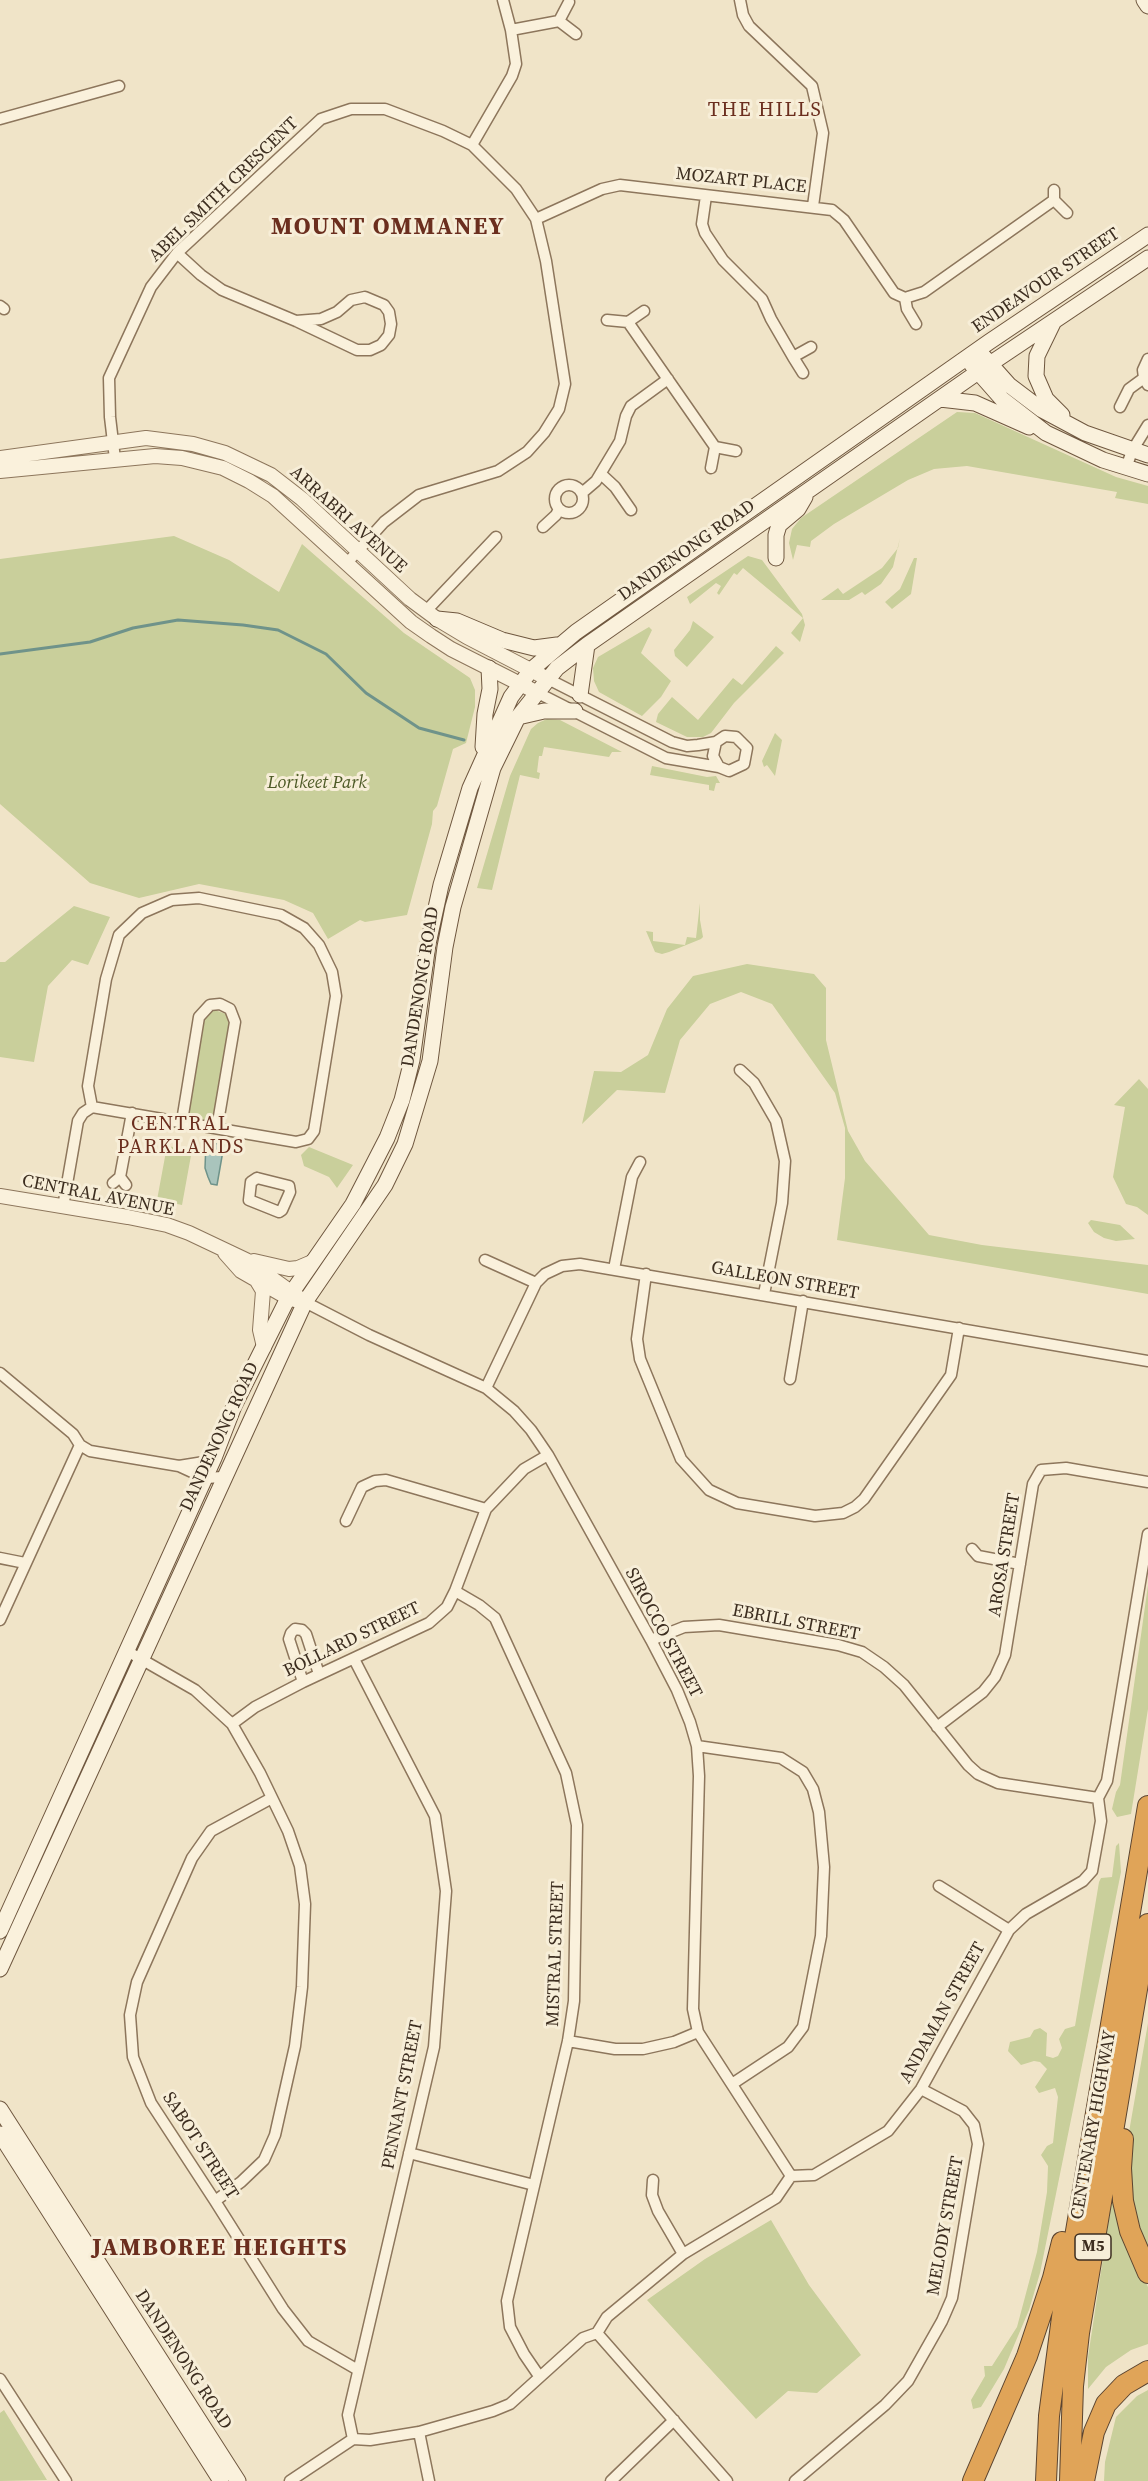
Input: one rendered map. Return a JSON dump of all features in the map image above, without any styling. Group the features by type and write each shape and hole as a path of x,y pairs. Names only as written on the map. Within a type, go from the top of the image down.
{"highway":[{"name":"CENTENARY HIGHWAY","path":"1046,2481 1049,2416 1064,2302 1148,1806"},
{"name":"CENTENARY HIGHWAY","path":"1070,2481 1073,2386 1079,2333 1148,1924"},
{"path":"1131,2014 1139,2030 1124,2131 1121,2183 1130,2231 1148,2272"},
{"path":"973,2481 1038,2329 1063,2242 1081,2145 1092,2135"},
{"path":"1084,2481 1094,2432 1106,2404 1124,2385 1148,2371"}],"main road":[{"path":"1144,0 1148,6"},
{"name":"ENDEAVOUR STREET","path":"972,354 1148,235"},
{"name":"ENDEAVOUR STREET","path":"987,366 1148,258"},
{"path":"1055,321 1037,356 1036,376 1046,399 1083,432"},
{"path":"972,354 1025,399 1083,432 1148,455"},
{"name":"DANDENONG ROAD","path":"0,1969 134,1655 234,1406 290,1295 353,1204 380,1155 399,1109 412,1060 433,912 470,788 511,697 531,670 559,644 972,354"},
{"path":"987,366 1002,399 1046,433"},
{"name":"DANDENONG ROAD","path":"0,1931 223,1477 305,1302 385,1185 405,1143 430,1061 445,947 453,907 493,768 518,717 536,692 554,682 557,668 587,645 987,366"},
{"path":"940,399 975,403 1085,452 1148,474"},
{"path":"776,558 776,535 779,525 798,509 810,490"},
{"path":"431,615 457,621 502,640 534,648 559,644"},
{"path":"580,695 587,645"},
{"path":"483,756 485,714 490,688 489,668"},
{"path":"518,717 544,711 575,711"},
{"name":"DANDENONG ROAD","path":"0,2109 238,2481"},
{"name":"DANDENONG ROAD","path":"0,2134 222,2481"}],"street":[{"path":"472,145 514,70 516,58 503,0"},
{"path":"740,0 743,15 749,26 812,86 823,133 813,206"},
{"path":"559,21 570,2"},
{"path":"511,30 559,21 576,34"},
{"path":"0,119 119,86"},
{"name":"ABEL SMITH CRESCENT","path":"115,459 109,378 151,286 177,253 321,119 351,109 385,109 443,131 472,145 516,189 536,219 546,261 565,384 559,409 544,433 527,452 498,471 419,495 384,522 347,563"},
{"name":"MOZART PLACE","path":"536,219 602,189 620,185 832,210 844,220 894,293 905,298 907,309 916,324"},
{"path":"905,298 924,292 1054,195 1067,213"},
{"path":"706,196 702,224 705,233 723,260 762,299 771,319 803,373"},
{"path":"177,253 222,290 363,351 374,349 383,343 390,333 391,324 384,305 365,297 351,300 325,318 296,321"},
{"path":"607,320 628,322 644,311"},
{"path":"628,322 715,447 736,451"},
{"path":"793,357 811,346"},
{"path":"1120,407 1129,389 1146,382 1143,370 1148,359"},
{"path":"582,493 573,486 560,489 555,501 560,509 568,513 577,511 582,504 582,493 601,474 620,441 631,406 668,379"},
{"path":"1126,468 1132,451 1148,426"},
{"name":"ARRABRI AVENUE","path":"0,458 158,438 194,444 225,453 271,475 302,499 410,599 431,615 467,638 554,682"},
{"path":"711,468 715,447"},
{"name":"ARRABRI AVENUE","path":"0,471 115,459 170,456 211,464 235,473 273,496 411,622 451,649 536,692"},
{"path":"601,474 615,487 631,510"},
{"path":"543,527 560,509"},
{"path":"431,615 496,537"},
{"path":"536,692 666,758 719,767 729,771 740,768 746,759 747,748 736,737 725,736 716,742 687,746 672,741 554,682"},
{"path":"716,742 713,756 719,767"},
{"path":"63,1207 78,1121 83,1113 92,1107 296,1142 308,1139 314,1131 336,996 332,972 319,945 304,928 281,915 199,898 172,900 142,913 119,935 106,979 88,1086 92,1107"},
{"path":"182,1121 199,1017 210,1005 220,1004 230,1009 235,1022 218,1128"},
{"path":"740,1070 754,1083 776,1121 785,1161 782,1203 764,1294"},
{"path":"120,1182 132,1113"},
{"path":"614,1269 632,1177 640,1162"},
{"name":"CENTRAL AVENUE","path":"0,1196 167,1225 246,1260 289,1269 312,1262"},
{"name":"CENTRAL AVENUE","path":"221,1250 242,1271 258,1281 305,1302"},
{"name":"CENTRAL AVENUE","path":"246,1260 290,1295"},
{"path":"484,1260 536,1283 486,1388"},
{"name":"GALLEON STREET","path":"536,1283 545,1274 562,1266 580,1264 1148,1361"},
{"path":"646,1274 637,1339 640,1359 681,1459 709,1490 737,1503 815,1516 843,1513 860,1503 951,1375 959,1328"},
{"path":"258,1281 263,1292 260,1330 264,1347"},
{"path":"790,1379 803,1301"},
{"name":"SIROCCO STREET","path":"305,1302 369,1335 486,1388 514,1411 531,1430 548,1455 651,1640 677,1690 697,1746 699,1776 693,2010 698,2032 791,2176"},
{"path":"0,1373 73,1434 80,1445 90,1451 179,1466 205,1478 223,1477"},
{"path":"0,1620 80,1445"},
{"name":"BOLLARD STREET","path":"232,1724 255,1707 303,1682 429,1623 447,1607 455,1591 486,1509 524,1469 548,1455"},
{"path":"179,1466 214,1458"},
{"name":"AROSA STREET","path":"937,1726 983,1692 995,1677 1005,1654 1033,1484 1041,1470 1066,1468 1148,1482"},
{"path":"346,1521 362,1487 375,1480 386,1480 486,1509"},
{"name":"ANDAMAN STREET","path":"791,2176 814,2175 888,2131 921,2089 1009,1930 1026,1914 1083,1881 1092,1871 1101,1821 1098,1798 1107,1781 1148,1534"},
{"path":"972,1549 978,1556 1020,1564"},
{"path":"0,1558 25,1563"},
{"name":"MISTRAL STREET","path":"455,1591 479,1605 495,1618 566,1773 577,1825 574,2001 568,2041 507,2301 510,2327 539,2376"},
{"name":"EBRILL STREET","path":"651,1640 684,1626 719,1625 838,1645 862,1652 904,1685 968,1765 987,1779 1098,1798"},
{"path":"303,1682 290,1639 291,1632 295,1629 302,1630 306,1634 319,1674"},
{"path":"134,1655 195,1690 232,1724 260,1773 270,1799 288,1831 300,1866 305,1904 302,1987 295,2046 275,2135 264,2160 241,2182 215,2200"},
{"name":"PENNANT STREET","path":"353,2439 348,2415 434,2047 446,1891 435,1816 354,1659"},
{"path":"697,1746 781,1758 803,1772 813,1789 819,1812 824,1866 821,1936 803,2027 788,2047 732,2084"},
{"name":"SABOT STREET","path":"270,1799 212,1831 192,1858 137,1982 130,2016 133,2057 151,2103 283,2309 308,2341 358,2370"},
{"path":"939,1886 1009,1930"},
{"path":"568,2041 615,2049 643,2049 674,2042 698,2032"},
{"name":"MELODY STREET","path":"795,2481 885,2405 908,2381 942,2321 952,2298 978,2144 974,2125 963,2111 921,2089"},
{"path":"409,2153 534,2185"},
{"path":"290,2481 353,2439 370,2440 419,2432 510,2404 583,2338 597,2333 607,2317 683,2254 776,2198 791,2176"},
{"path":"653,2180 652,2194 657,2211 683,2254"},
{"path":"597,2333 727,2481"},
{"path":"0,2379 66,2481"},
{"path":"611,2481 674,2420"},
{"path":"419,2432 429,2481"}],"green space":[{"path":"957,412 975,413 1116,477 1148,486 1148,504 1115,498 1117,492 967,466 934,469 908,480 834,524 811,541 810,547 797,545 793,560 789,543 792,529 801,518"},
{"name":"Lorikeet Park","path":"174,536 229,560 279,592 302,544 404,633 470,678 475,690 475,707 466,743 453,749 437,806 433,811 432,824 407,915 365,922 360,920 328,939 313,913 284,900 199,884 139,898 90,883 0,804 0,559"},
{"path":"897,549 893,567 881,584 865,595 862,592 849,600 821,600 838,588 843,594 882,568"},
{"path":"748,556 762,560 802,614 805,625 800,642 791,633 803,618 743,568 737,575 734,573 719,595 717,593 721,586 716,583 690,604 687,597"},
{"path":"914,558 917,558 911,594 892,609 885,602 900,589"},
{"path":"693,621 714,637 687,667 675,656 674,650 690,630"},
{"path":"649,627 652,630 641,653 671,681 661,697 642,716 599,692 594,681 593,668 598,657"},
{"path":"776,646 784,653 734,703 711,733 703,737 687,737 656,722 658,714 672,697 698,720 733,678 742,685"},
{"path":"547,719 560,720 622,752 612,752 609,757 544,747 542,756 539,756 537,772 540,773 539,779 520,775 492,890 477,888 510,776 531,729"},
{"path":"775,733 782,740 775,776 767,765 764,767 762,761"},
{"path":"652,766 707,777 716,776 720,783 716,783 714,791 709,790 709,785 650,775"},
{"path":"700,903 703,937 701,939 669,952 662,954 655,952 646,931 653,932 653,941 685,945 687,937 696,938"},
{"path":"74,906 110,917 88,965 72,960 48,986 34,1062 0,1057 0,962 5,962"},
{"path":"747,964 814,974 826,988 826,1040 848,1131 865,1161 929,1235 982,1245 1148,1265 1148,1294 837,1240 845,1178 845,1128 835,1093 772,1004 741,992 710,1004 680,1040 665,1093 617,1090 582,1124 594,1071 621,1072 648,1055 667,1009 693,976"},
{"path":"215,1010 226,1014 230,1023 214,1113 208,1120 197,1120 188,1110 204,1019"},
{"path":"1139,1079 1148,1089 1148,1215 1137,1207 1126,1204 1113,1177 1125,1107 1114,1105"},
{"path":"167,1146 192,1150 182,1205 157,1200"},
{"path":"309,1147 353,1165 337,1188 329,1177 304,1166 301,1155"},
{"path":"1091,1220 1120,1225 1135,1239 1116,1241 1104,1238 1094,1232 1088,1223"},
{"path":"1148,1585 1148,1709 1131,1814 1117,1817 1112,1809 1120,1785"},
{"path":"1119,1843 1121,1872 1040,2273 1029,2310 1004,2369 981,2407 973,2409 971,2400 985,2376 984,2366 992,2366 1017,2327 1037,2252 1047,2192 1048,2166 1041,2155 1047,2146 1053,2143 1058,2097 1055,2088 1039,2093 1035,2087 1047,2069 1040,2062 1034,2061 1021,2065 1008,2051 1010,2042 1030,2037 1034,2030 1040,2028 1047,2033 1046,2056 1053,2058 1058,2056 1062,2048 1059,2039 1065,2029 1075,2026 1099,1882 1101,1878 1112,1877 1116,1846"},
{"path":"1148,2023 1148,2258 1126,2173 1129,2132"},
{"path":"1115,2179 1124,2234 1148,2287 1148,2344 1131,2350 1106,2367 1088,2389 1088,2357"},
{"path":"771,2220 809,2285 861,2355 817,2393 788,2391 756,2419 647,2300 705,2259"},
{"path":"1148,2390 1148,2481 1104,2481 1105,2462 1116,2417 1137,2396"},
{"path":"4,2410 47,2480 0,2481 0,2413"}],"water":[{"path":"206,1142 224,1145 217,1185 211,1184 205,1168"}],"waterway":[{"path":"0,654 90,642 133,628 178,620 278,630 326,654 366,693 419,728 464,740"}],"district":[{"name":"THE HILLS","path":"765,111"},
{"name":"MOUNT OMMANEY","path":"388,228"},
{"name":"CENTRAL PARKLANDS","path":"181,1136"},
{"name":"JAMBOREE HEIGHTS","path":"220,2249"}]}
